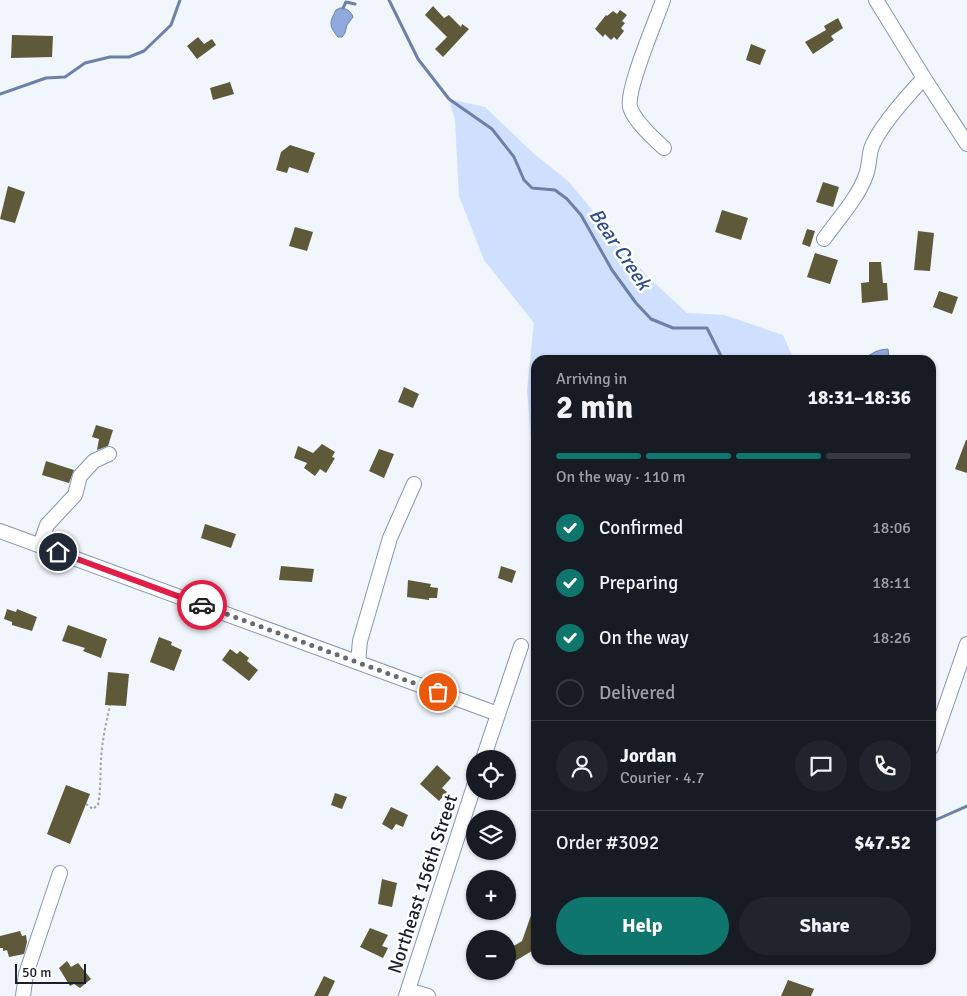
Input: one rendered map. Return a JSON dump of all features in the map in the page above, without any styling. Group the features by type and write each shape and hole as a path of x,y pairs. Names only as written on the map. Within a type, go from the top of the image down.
{"street":[{"path":"663,0 631,90 630,107 646,132 664,148"},
{"path":"876,0 967,144"},
{"path":"824,239 853,200 866,175 872,147 882,130 905,98 924,78"},
{"path":"40,545 47,525 75,495 80,476 94,461 109,454"},
{"path":"358,662 360,641 390,538 414,484"},
{"path":"1,535 40,545 498,714"},
{"path":"936,734 967,644"},
{"path":"486,750 521,646"},
{"name":"Northeast 156th Street","path":"407,993 469,800"},
{"path":"23,996 26,974 60,874"},
{"path":"407,993 428,996"}],"path":[{"path":"86,804 93,809 98,804 101,787 104,732 110,705"}],"shaded area":[{"path":"449,99 485,107 533,153 568,181 647,276 687,313 724,315 783,335 792,355 531,355 531,440 527,390 534,323 484,260 459,196 455,120"}],"water":[{"path":"340,8 348,10 353,17 342,37 338,37 333,30 331,21 336,10"},
{"path":"888,349 889,355 869,355 875,352"}],"building":[{"path":"433,6 444,18 449,15 461,27 462,24 469,29 443,57 435,49 447,37 425,15"},
{"path":"620,10 627,15 622,21 625,23 621,28 624,31 617,40 614,37 611,40 605,34 603,37 595,29 606,15 613,11 617,14"},
{"path":"838,18 843,28 831,36 834,40 813,54 805,42 826,30 824,26"},
{"path":"12,35 53,36 52,57 11,58"},
{"path":"198,37 204,44 212,39 216,45 197,59 187,46"},
{"path":"751,44 766,50 760,65 746,60"},
{"path":"230,82 234,94 213,100 210,88"},
{"path":"290,145 315,153 308,173 289,167 287,173 276,170 281,152"},
{"path":"823,182 839,187 833,207 816,202"},
{"path":"8,186 25,192 15,223 0,219"},
{"path":"722,210 748,218 741,240 715,232"},
{"path":"295,227 313,232 307,251 289,246"},
{"path":"807,229 815,231 810,247 802,244"},
{"path":"918,231 934,233 930,271 914,270"},
{"path":"815,253 838,260 830,284 807,277"},
{"path":"869,262 881,262 883,283 887,283 888,300 862,303 861,283 869,282"},
{"path":"939,291 958,297 952,314 933,307"},
{"path":"404,387 419,394 413,408 398,402"},
{"path":"96,425 113,430 108,446 97,450 99,439 92,437"},
{"path":"967,440 967,473 955,469"},
{"path":"322,444 335,452 332,457 335,458 326,473 320,469 315,476 304,468 307,463 294,458 298,446 313,453"},
{"path":"379,449 394,454 384,478 369,471"},
{"path":"46,461 74,470 69,483 42,475"},
{"path":"205,524 236,534 231,548 201,538"},
{"path":"281,566 314,569 312,582 279,580"},
{"path":"501,566 516,571 512,583 498,578"},
{"path":"408,580 431,584 430,587 438,588 437,598 429,598 429,600 407,597"},
{"path":"7,609 16,612 17,609 37,617 32,631 12,625 12,622 4,619"},
{"path":"68,625 107,639 101,658 83,651 85,648 62,641"},
{"path":"159,637 172,642 171,645 182,650 174,671 150,662"},
{"path":"230,649 237,654 240,651 249,658 247,661 258,670 249,681 222,660"},
{"path":"108,672 129,674 126,706 105,705"},
{"path":"437,765 451,778 442,788 447,792 439,801 420,784"},
{"path":"66,785 90,794 70,844 47,834"},
{"path":"335,793 347,797 342,809 331,805"},
{"path":"391,807 408,815 403,827 396,824 392,830 382,824"},
{"path":"382,879 397,883 392,907 378,904"},
{"path":"531,915 531,952 516,960 516,945 522,941"},
{"path":"370,928 388,935 382,946 388,948 383,958 360,947"},
{"path":"20,931 22,936 26,935 27,942 24,954 9,957 7,950 3,951 3,948 0,948 0,936"},
{"path":"67,961 71,967 78,963 91,979 80,988 74,984 70,986 59,968"},
{"path":"324,976 335,981 328,996 314,996"},
{"path":"788,980 814,989 811,996 781,996"}],"waterway":[{"name":"Bear Creek","path":"0,94 46,78 65,77 85,63 110,57 129,57 144,51 171,25 180,0"},
{"name":"Bear Creek","path":"389,0 418,59 449,99 492,129 514,157 524,180 532,188 555,190 567,199 581,215 612,270 636,303 651,319 673,328 707,328 720,355"},
{"path":"343,8 346,2 355,4"},
{"name":"Bear Creek","path":"936,820 967,806"}],"way so far":[{"path":"202,605 438,692"}],"route":[{"path":"58,552 202,605"}]}
